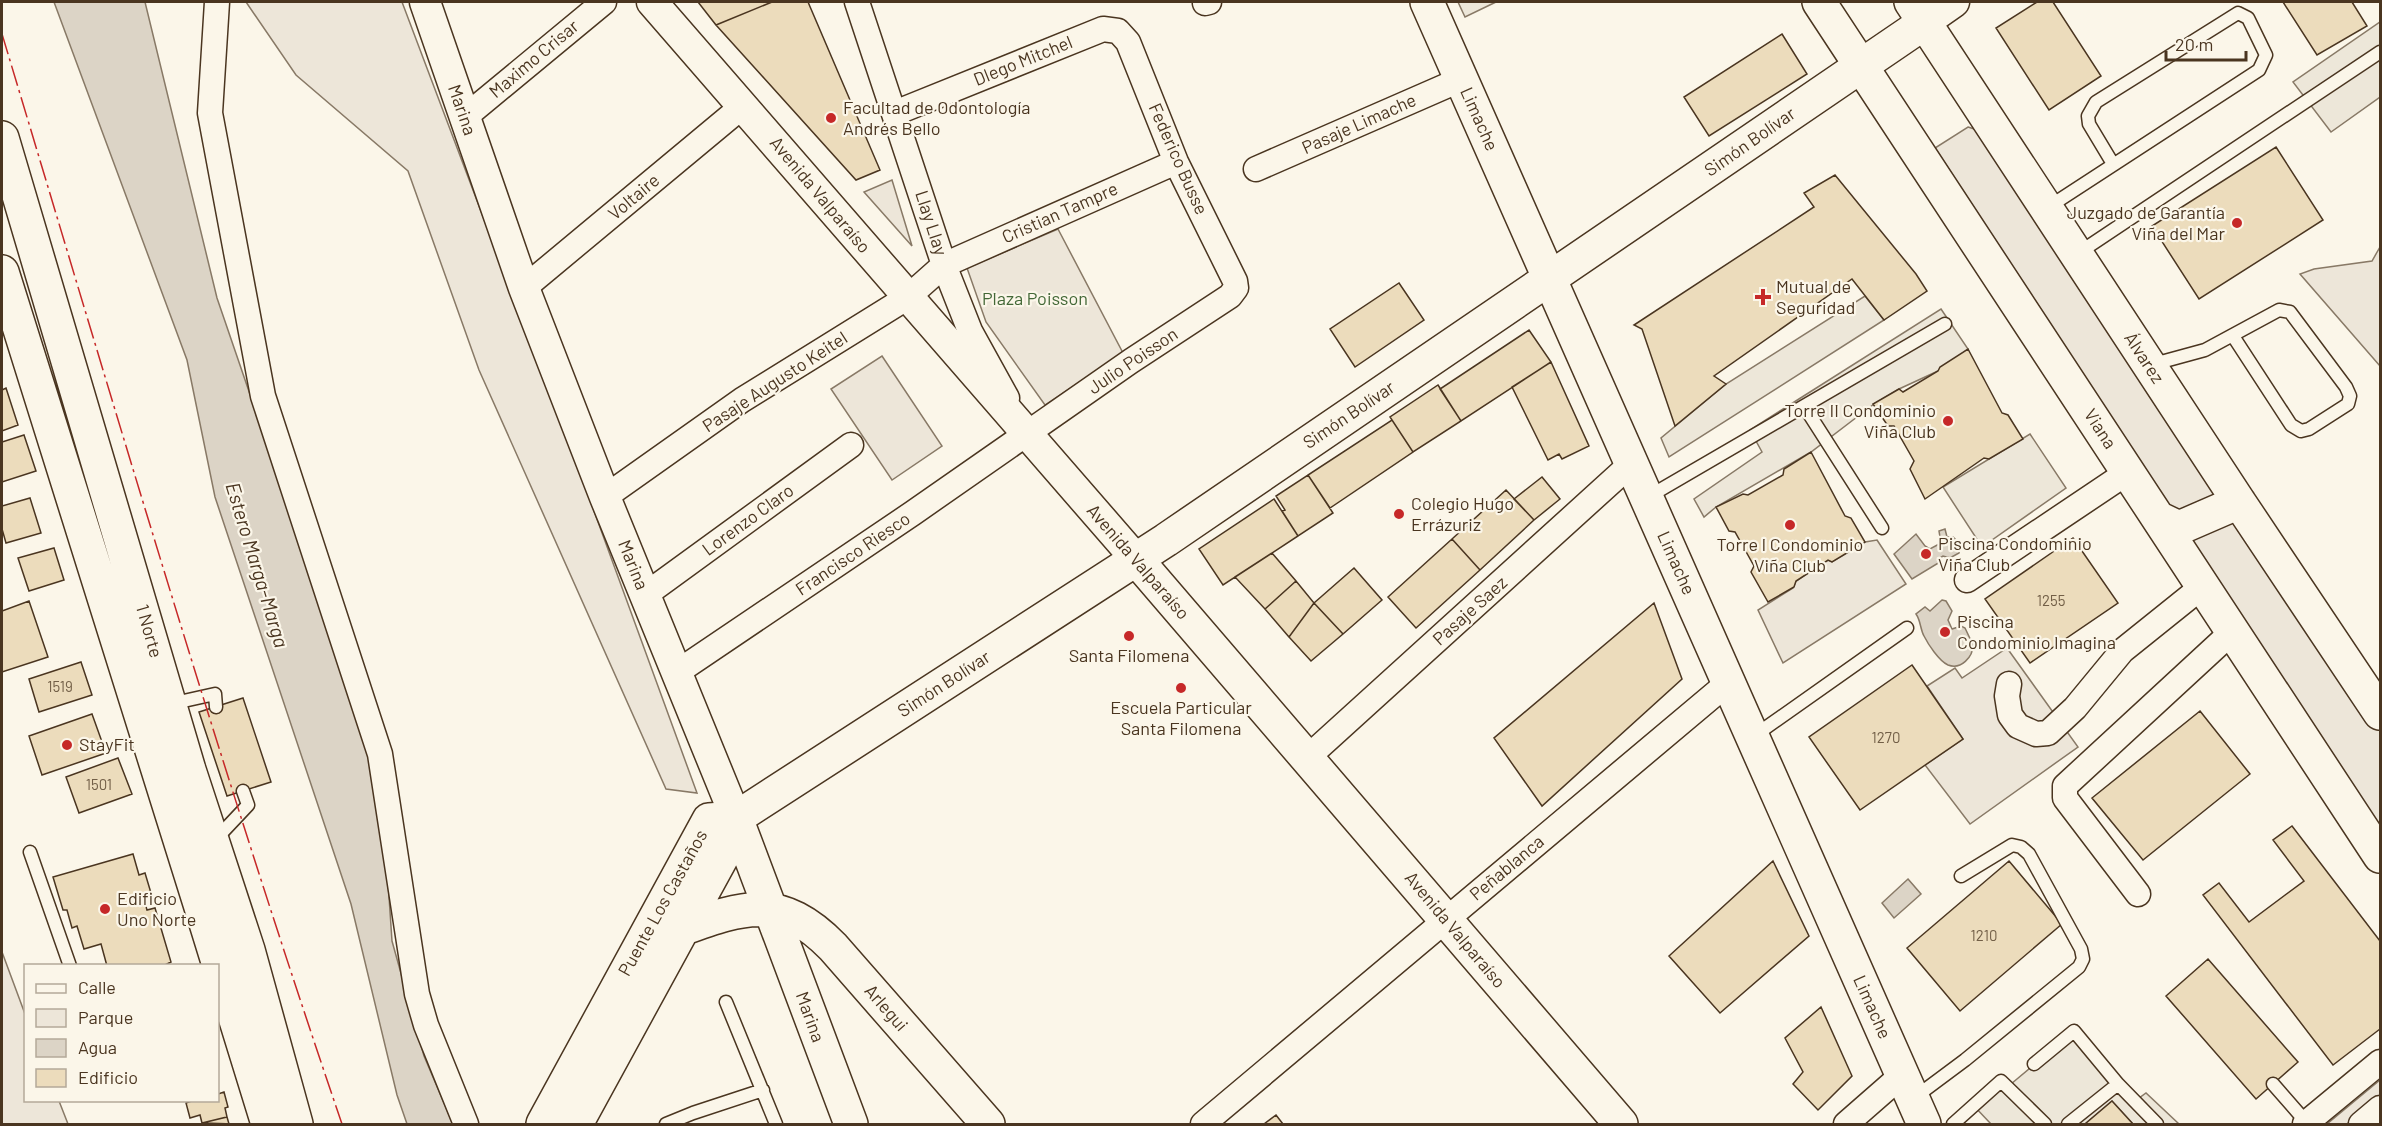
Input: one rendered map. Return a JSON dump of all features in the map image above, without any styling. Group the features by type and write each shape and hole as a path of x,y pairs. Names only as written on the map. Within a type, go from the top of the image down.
{"main road":[{"name":"Limache","path":"1427,2 1913,1100"},
{"name":"Viana","path":"1819,2 2380,856"},
{"name":"Simón Bolívar","path":"722,819 1136,559 1860,66 1917,12"},
{"name":"Álvarez","path":"1917,12 2380,713"},
{"name":"1 Norte","path":"2,138 170,704 248,950 296,1125"},
{"name":"1 Norte","path":"2,272 214,964"},
{"path":"2158,518 2179,528 2239,502"},
{"name":"Avenida Valparaíso","path":"1136,559 1621,1125"},
{"name":"Puente Los Castaños","path":"576,1125 724,853 722,819"},
{"name":"Puente Los Castaños","path":"543,1125 722,819"},
{"name":"Marina","path":"722,819 756,910 850,1125"},
{"path":"682,929 727,912 756,910"},
{"name":"Arlegui","path":"756,910 801,921 818,932 988,1125"},
{"name":"1 Norte","path":"222,989 268,1125"}],"street":[{"path":"217,2 210,113 263,396 380,754 417,994 426,1024 466,1125"},
{"name":"Marina","path":"425,2 525,288 605,497 676,673 722,819"},
{"name":"Maximo Crisar","path":"465,117 604,2"},
{"name":"Avenida Valparaíso","path":"652,2 744,105 1136,559"},
{"name":"Llay Llay","path":"857,2 944,266 970,331 1028,434"},
{"name":"Simón Bolívar","path":"1917,12 1954,2"},
{"name":"DIego Mitchel","path":"895,113 1103,28 1118,31"},
{"name":"Federico Busse","path":"1118,31 1128,42 1176,162 1235,281 1236,288"},
{"name":"Pasaje Limache","path":"1256,169 1462,79"},
{"name":"Voltaire","path":"525,288 744,105"},
{"name":"Cristian Tampre","path":"944,266 1176,162"},
{"name":"Pasaje Augusto Keitel","path":"605,497 742,400 908,297 944,266"},
{"name":"Julio Poisson","path":"1028,434 1230,296 1236,288"},
{"name":"Francisco Riesco","path":"676,673 1028,434"},
{"name":"Lorenzo Claro","path":"645,595 851,445"},
{"name":"Pasaje Saez","path":"1307,758 1632,463"},
{"path":"1967,580 2128,472"},
{"path":"2009,684 2007,696 2010,715 2018,726 2036,734 2048,733 2075,708 2122,651 2203,586"},
{"path":"2138,894 2064,798 2065,786 2233,632"},
{"name":"Peñablanca","path":"1203,1125 1729,682"},
{"path":"2306,1124 2380,1062"},
{"path":"1846,1125 1913,1100"},
{"path":"2361,1125 2380,1108"}],"lane":[{"path":"2046,209 2259,70 2266,55 2244,15 2238,13 2096,102 2088,116 2089,124 2113,164"},
{"path":"2076,254 2380,52"},
{"path":"2149,365 2205,350 2279,310 2290,312 2346,387 2350,396 2348,404 2309,429 2301,430 2291,424 2233,336"},
{"path":"1647,497 1945,324"},
{"path":"1804,406 1882,528"},
{"path":"1753,736 1907,628"},
{"path":"170,704 214,693 216,707"},
{"path":"213,843 248,805 243,791"},
{"path":"1913,1100 2071,975 2083,959 2081,949 2029,854 2021,847 2012,845 1961,876"},
{"path":"30,852 69,964"},
{"path":"726,1002 776,1125"},
{"path":"2034,1064 2074,1030 2118,1084 2157,1125"},
{"path":"1953,1125 2001,1081 2045,1125"},
{"path":"2068,1125 2118,1084"},
{"path":"2273,1084 2306,1124"},
{"path":"666,1125 693,1113 763,1090"}],"green space":[{"path":"246,2 402,2 590,500 697,793 666,789 479,370 408,171 296,75"},
{"path":"1968,127 1987,133 2380,731 2380,828 1935,148"},
{"path":"892,180 912,246 864,192"},
{"name":"Plaza Poisson","path":"1058,229 1123,353 1045,405 986,322 967,268"},
{"path":"2380,247 2380,366 2300,274 2314,269 2372,261"},
{"path":"882,356 942,446 892,480 831,389"},
{"path":"1877,540 1906,584 1783,663 1758,610 1793,588 1796,581 1828,560 1832,562 1865,542"},
{"path":"2007,648 2078,747 1970,824 1925,765 1963,739 1927,686 1955,668 1962,678"},
{"path":"2,952 24,1011 24,1102 59,1102 68,1124 2,1124"},
{"path":"2380,1080 2380,1096 2347,1124 2327,1124"}],"shaded area":[{"path":"1458,2 1496,2 1465,17"},
{"path":"2380,22 2380,97 2331,132 2293,82"},
{"path":"1865,296 1884,320 1669,457 1661,438 1726,384"},
{"path":"1941,309 1968,349 1938,371 1899,389 1874,404 1811,452 1716,507 1704,517 1694,499 1762,452 1750,430"},
{"path":"2030,434 2066,488 1982,547 1943,487"},
{"path":"2074,1031 2135,1101 2146,1093 2179,1124 2133,1124 2112,1101 2085,1124 1991,1124 1974,1106 2001,1081 2011,1084"}],"water":[{"name":"Estero Marga-Marga","path":"54,2 145,2 217,298 381,777 392,941 424,1056 453,1124 407,1124 397,1095 351,904 215,497 187,360"},
{"name":"Piscina Condominio Viña Club","path":"1945,529 1947,537 1953,537 1960,544 1959,553 1950,558 1943,556 1938,559 1940,562 1912,579 1894,554 1916,534 1930,549 1941,543 1939,531"},
{"name":"Piscina Condominio Imagina","path":"1942,600 1946,601 1952,611 1948,620 1952,629 1961,626 1965,628 1973,645 1969,658 1957,666 1948,665 1934,652 1923,633 1916,614 1925,607 1930,611"},
{"path":"1908,879 1921,894 1894,918 1882,903"}],"building":[{"path":"698,2 772,2 716,25"},
{"path":"772,2 808,2 880,170 856,180 716,25"},
{"path":"2037,2 2053,2 2101,76 2049,110 1996,28"},
{"path":"2283,2 2352,2 2367,26 2317,55"},
{"path":"1782,34 1807,74 1709,136 1684,97"},
{"name":"Juzgado de Garantía Viña del Mar","path":"2276,147 2323,220 2199,299 2152,226"},
{"path":"1835,175 1916,274 1927,291 1884,320 1852,279 1714,376 1726,384 1675,426 1642,329 1634,325 1814,207 1804,193"},
{"path":"1399,283 1424,320 1355,367 1330,329"},
{"path":"1529,330 1551,362 1461,421 1440,389"},
{"name":"Torre II Condominio Viña Club","path":"1968,349 2002,413 2008,415 2023,439 1989,459 1984,458 1925,499 1910,469 1914,461 1894,426 1888,426 1873,404 1899,389 1903,392"},
{"path":"1551,362 1589,446 1562,459 1559,454 1548,460 1512,387"},
{"path":"1438,385 1461,421 1413,452 1390,417"},
{"path":"6,388 18,425 2,431 2,390"},
{"path":"1392,420 1413,452 1330,508 1308,475"},
{"path":"24,435 36,471 2,482 2,442"},
{"name":"Torre I Condominio Viña Club","path":"1811,452 1845,516 1851,518 1865,542 1832,562 1828,560 1796,581 1794,587 1768,602 1751,572 1754,566 1735,532 1729,531 1716,507 1743,494 1748,495 1783,475 1784,469"},
{"path":"1308,475 1333,513 1298,536 1282,511 1285,510 1276,496"},
{"path":"1542,477 1560,499 1534,520 1514,499"},
{"path":"1506,490 1534,520 1480,570 1452,539"},
{"path":"30,498 41,533 6,543 2,529 2,506"},
{"path":"1274,499 1298,536 1223,585 1199,549"},
{"path":"2073,538 2118,603 2030,663 1985,599"},
{"path":"1452,539 1480,570 1416,628 1388,597"},
{"path":"54,548 64,580 29,591 18,558"},
{"path":"1272,553 1296,581 1265,609 1235,577"},
{"path":"1354,568 1382,600 1343,634 1314,603"},
{"path":"1296,581 1314,603 1289,637 1265,609"},
{"path":"29,601 48,657 2,672 2,611"},
{"path":"1314,603 1343,634 1311,661 1289,637"},
{"path":"1654,603 1682,679 1542,806 1494,738"},
{"path":"81,662 92,695 39,712 29,679"},
{"path":"1912,665 1963,739 1860,810 1809,737"},
{"path":"243,698 271,782 227,796 199,712"},
{"path":"2200,711 2250,774 2143,860 2092,798"},
{"name":"StayFit","path":"92,714 106,753 42,775 29,736"},
{"path":"118,758 132,794 79,813 66,777"},
{"path":"2292,826 2380,941 2380,1029 2333,1065 2203,895 2219,883 2249,922 2304,881 2273,840"},
{"name":"Edificio Uno Norte","path":"133,854 139,875 145,873 151,893 143,896 147,910 155,908 171,962 167,964 106,964 101,944 84,949 77,926 72,928 67,910 63,910 53,877"},
{"path":"1773,861 1809,936 1720,1013 1669,956"},
{"path":"2009,861 2062,924 1960,1011 1907,948"},
{"path":"2208,959 2298,1062 2256,1099 2166,996"},
{"path":"1821,1007 1852,1076 1818,1110 1793,1084 1803,1072 1785,1038"},
{"path":"224,1092 228,1107 225,1108 227,1117 202,1123 200,1115 190,1118 186,1103 219,1102 219,1094"},
{"path":"2112,1101 2133,1124 2085,1124"},
{"path":"1276,1115 1283,1124 1264,1124"},
{"path":"227,1117 229,1124 202,1123"}],"power":[{"path":"2,34 209,717 342,1124"}],"place":[{"name":"Facultad de Odontología Andrés Bello","path":"831,118"},
{"name":"Juzgado de Garantía Viña del Mar","path":"2237,223"},
{"name":"Mutual de Seguridad","path":"1763,297"},
{"name":"Torre II Condominio Viña Club","path":"1948,421"},
{"name":"Colegio Hugo Errázuriz","path":"1399,514"},
{"name":"Torre I Condominio Viña Club","path":"1790,525"},
{"name":"Piscina Condominio Viña Club","path":"1926,554"},
{"name":"Piscina Condominio Imagina","path":"1945,632"},
{"name":"Santa Filomena","path":"1129,636"},
{"name":"Escuela Particular Santa Filomena","path":"1181,688"},
{"name":"StayFit","path":"67,745"},
{"name":"Edificio Uno Norte","path":"105,909"}]}
